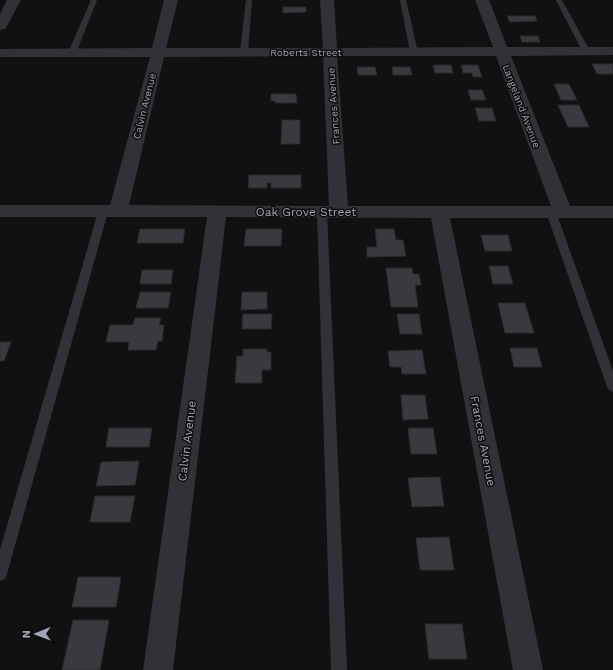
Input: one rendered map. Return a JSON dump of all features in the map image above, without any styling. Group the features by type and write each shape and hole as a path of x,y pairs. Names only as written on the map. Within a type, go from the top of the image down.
{"street":[{"path":"1,21 14,0"},
{"name":"Calvin Avenue","path":"110,212 157,53 171,0"},
{"name":"Frances Avenue","path":"327,0 330,52 331,212"},
{"name":"Langeland Avenue","path":"482,0 502,51 557,212"},
{"name":"Roberts Street","path":"0,53 613,51"},
{"name":"Oak Grove Street","path":"0,211 613,212"},
{"name":"Calvin Avenue","path":"158,670 217,212"},
{"name":"Frances Avenue","path":"439,212 528,670"}],"lane":[{"path":"72,53 94,0"},
{"path":"244,52 249,0"},
{"path":"403,0 414,52"},
{"path":"559,0 586,51"},
{"path":"0,574 110,212"},
{"path":"331,212 340,670"},
{"path":"557,212 613,387"}],"building":[{"path":"283,7 306,7 306,12 283,13"},
{"path":"507,16 535,16 537,21 510,22"},
{"path":"520,36 538,36 540,42 522,42"},
{"path":"592,64 613,64 613,74 597,74"},
{"path":"433,65 451,65 453,73 435,73"},
{"path":"461,65 478,65 482,77 473,77 472,73 463,73"},
{"path":"357,67 375,67 377,75 358,75"},
{"path":"392,67 410,67 412,75 393,75"},
{"path":"554,84 569,84 577,100 561,100"},
{"path":"468,90 482,90 486,100 471,100"},
{"path":"271,94 296,94 297,103 275,103 275,101 271,101"},
{"path":"558,105 579,105 589,127 568,127"},
{"path":"475,108 492,108 496,121 479,121"},
{"path":"282,120 300,120 300,144 281,144"},
{"path":"249,175 301,175 301,188 271,188 271,183 267,183 267,188 248,188"},
{"path":"140,229 185,229 183,243 137,243"},
{"path":"246,229 282,229 281,246 244,246"},
{"path":"375,229 394,229 396,240 403,240 406,256 367,257 367,247 377,247"},
{"path":"481,235 508,235 512,251 485,251"},
{"path":"489,266 508,266 513,284 493,284"},
{"path":"386,268 412,268 413,274 419,274 421,285 415,285 418,307 391,307"},
{"path":"142,270 173,270 171,284 140,284"},
{"path":"140,292 171,292 168,308 136,308"},
{"path":"242,292 267,292 267,309 241,310"},
{"path":"498,303 525,303 534,333 505,333"},
{"path":"243,314 272,314 271,329 242,329"},
{"path":"397,314 419,314 422,334 400,334"},
{"path":"135,318 161,318 159,325 164,325 162,341 158,341 156,350 128,350 129,342 106,342 110,325 133,325"},
{"path":"0,342 11,342 4,361 0,361"},
{"path":"510,348 537,348 542,367 514,367"},
{"path":"243,349 267,349 267,352 271,352 271,370 262,370 262,383 235,383 237,356 243,356"},
{"path":"422,350 426,374 402,374 401,367 390,367 388,351"},
{"path":"401,395 425,395 428,419 403,420"},
{"path":"109,428 152,428 149,447 106,447"},
{"path":"408,428 433,428 437,454 411,454"},
{"path":"139,461 135,485 96,486 101,462"},
{"path":"440,477 444,506 412,507 408,478"},
{"path":"95,496 135,496 130,522 90,522"},
{"path":"449,537 454,570 420,570 416,538"},
{"path":"78,577 121,577 116,607 72,607"},
{"path":"73,620 109,620 100,670 62,670"},
{"path":"425,624 462,624 467,659 429,659"}]}
